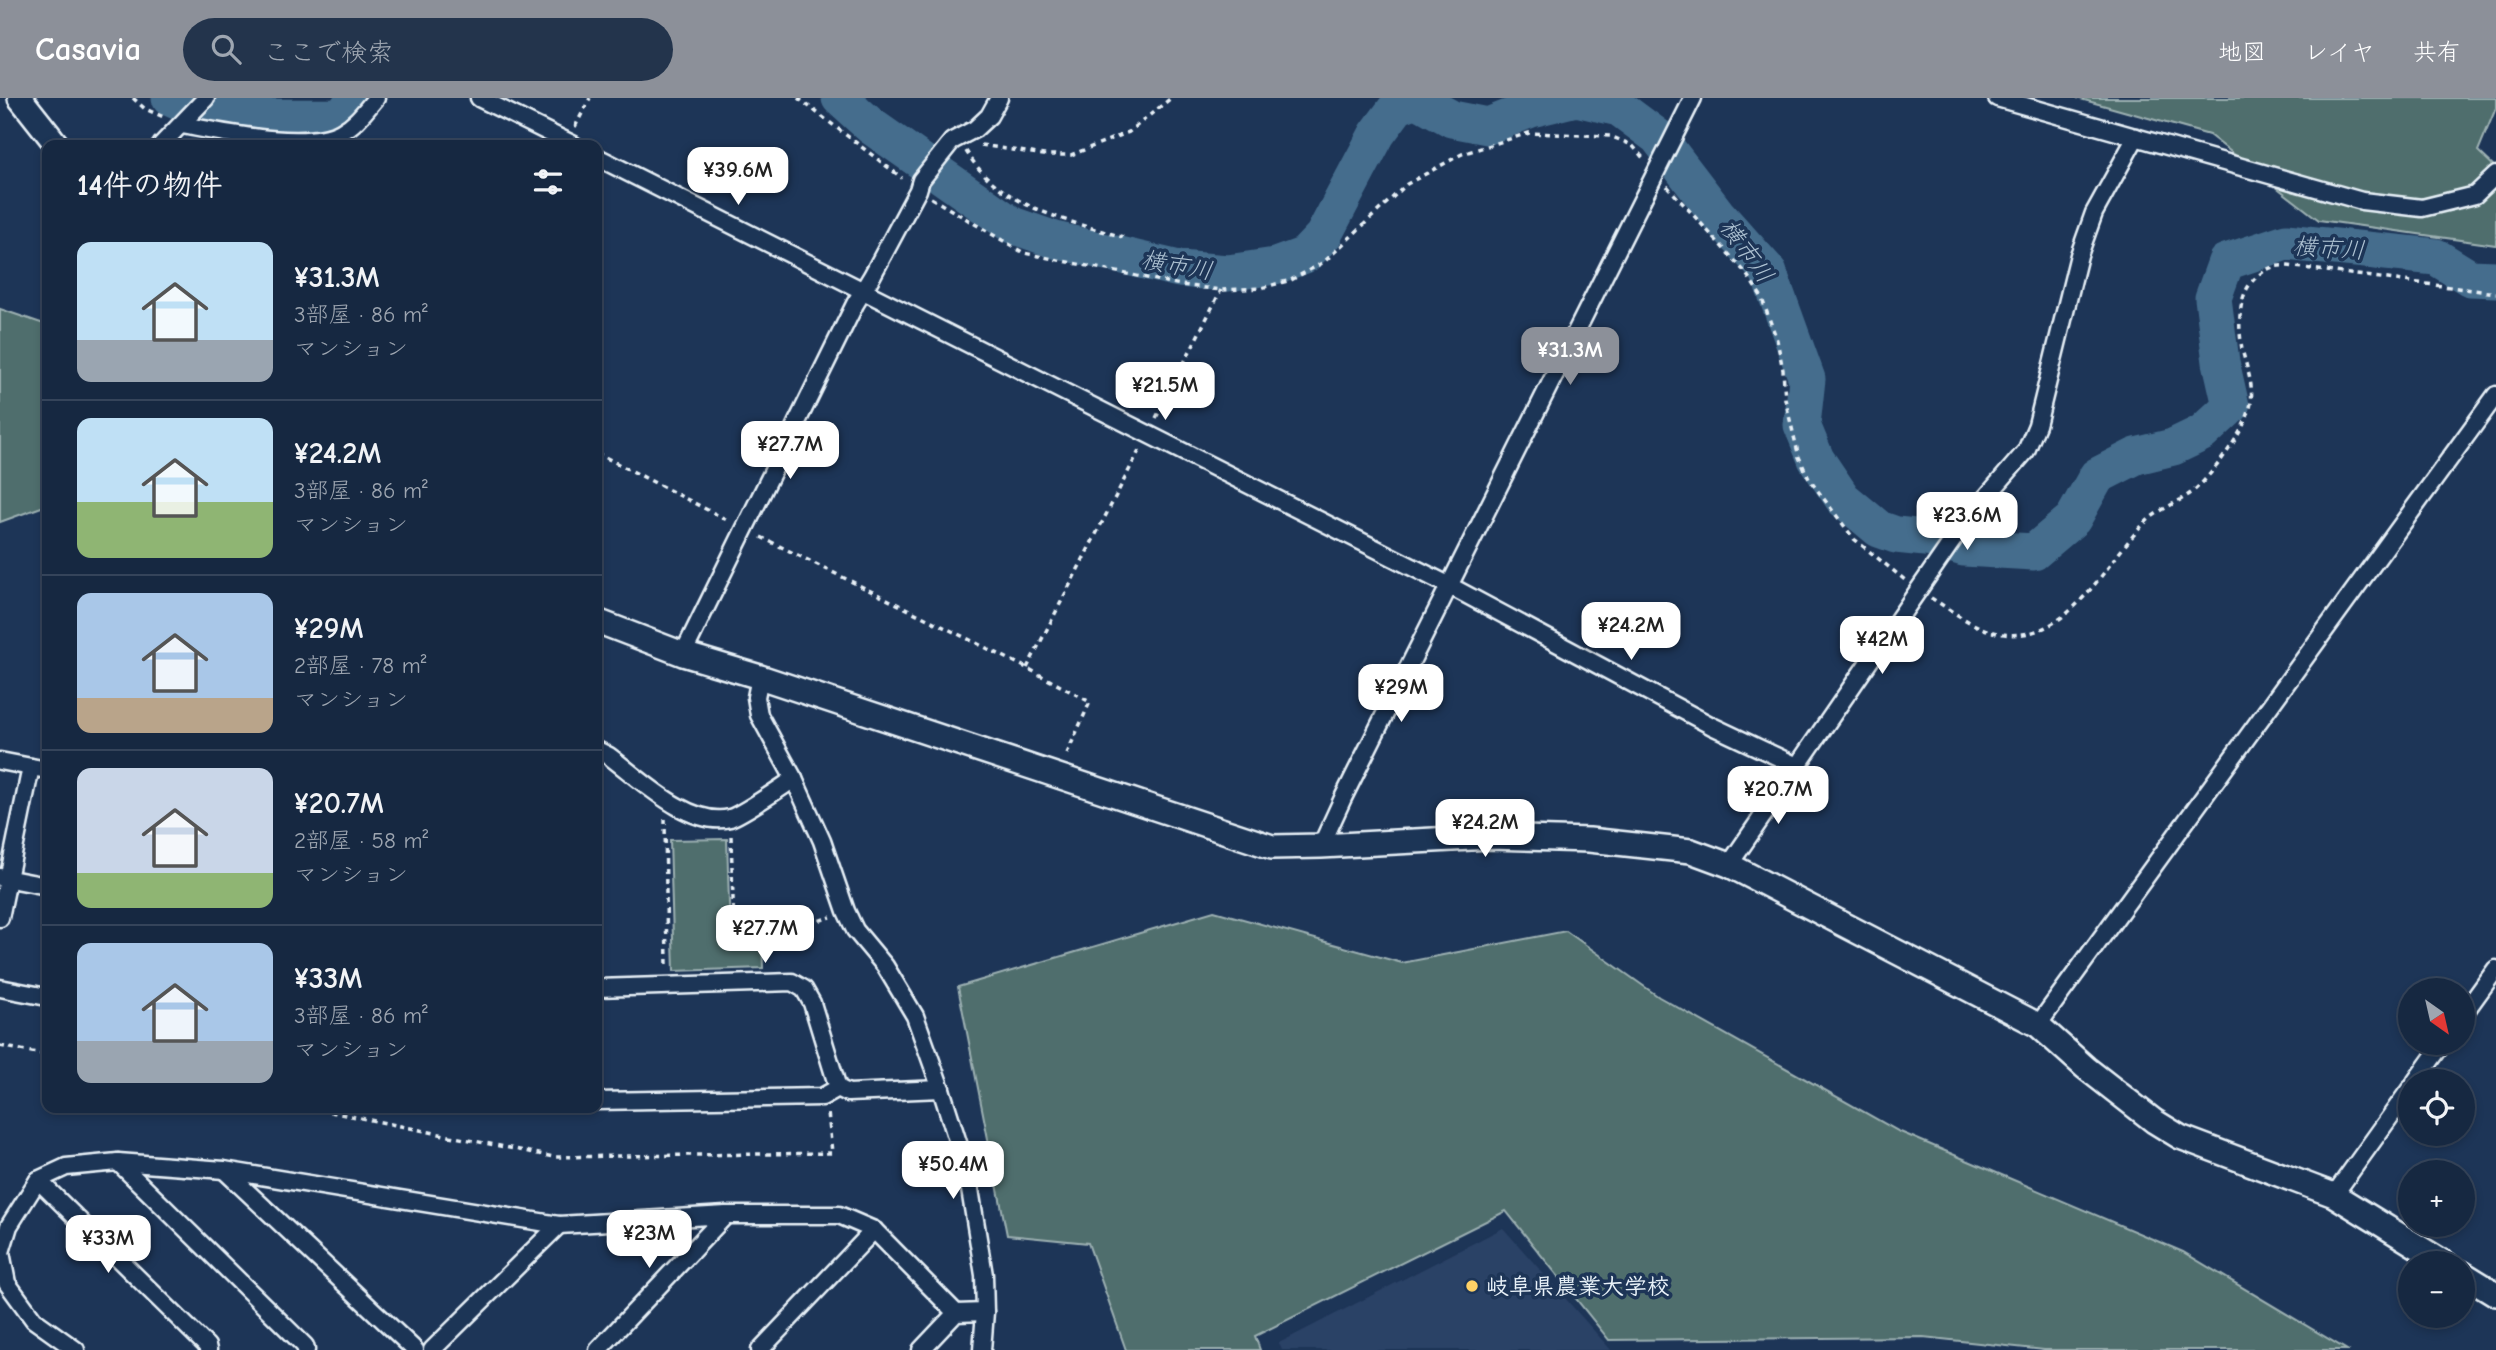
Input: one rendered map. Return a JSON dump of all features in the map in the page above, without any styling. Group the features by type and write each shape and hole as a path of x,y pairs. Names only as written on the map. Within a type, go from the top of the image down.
{"street":[{"path":"20,98 53,140"},
{"path":"166,140 206,98"},
{"path":"182,124 255,138 318,139 340,133 357,121 376,98"},
{"path":"479,98 562,140"},
{"path":"683,654 864,290 920,185 957,141 989,116 999,98"},
{"path":"1321,846 1693,98"},
{"path":"1997,98 2362,201 2422,208 2475,195 2496,174"},
{"path":"1729,865 1968,517 2026,452 2037,425 2080,255 2094,213 2136,137"},
{"path":"602,159 1450,586 1712,726 1797,766"},
{"path":"2038,1025 2496,395"},
{"path":"602,623 683,654 760,677 1272,847 1490,837 1589,840 1691,850 1729,865 2038,1025 2086,1068 2154,1121 2180,1137 2334,1195 2425,1251"},
{"path":"760,677 756,697 759,715 794,779 822,841 855,930 885,965 915,1016 941,1088 967,1171 984,1275 982,1350"},
{"path":"602,754 683,811 708,819 730,818 794,779"},
{"path":"0,761 39,769 4,878 0,918"},
{"path":"4,878 42,885"},
{"path":"2475,998 2496,969"},
{"path":"602,988 792,982 804,989 812,1003 838,1087 848,1093 941,1088"},
{"path":"0,988 42,996"},
{"path":"602,1101 822,1097 838,1087"},
{"path":"2334,1195 2398,1106"},
{"path":"76,1350 34,1320 7,1283 1,1252 9,1226 38,1180 66,1167 118,1162 224,1170 559,1225 726,1215 839,1215 874,1230 956,1313"},
{"path":"118,1162 305,1346 306,1350"},
{"path":"224,1170 415,1350"},
{"path":"38,1180 207,1346 208,1350"},
{"path":"598,1350 726,1215"},
{"path":"432,1350 559,1225"},
{"path":"760,1350 874,1230"},
{"path":"2475,1281 2496,1294"},
{"path":"921,1350 956,1313 985,1311"}],"path":[{"path":"133,98 145,109 182,124"},
{"path":"572,140 590,98"},
{"path":"798,98 920,185 1024,253 1181,285 1221,290 1261,288 1291,280 1324,262 1407,184 1462,154 1529,133 1609,136 1632,145 1745,272 1761,296 1777,340 1785,399 1796,445 1809,479 1854,539 1918,590 1986,632 2003,635 2024,634 2043,629 2067,614 2147,520 2190,494 2205,481 2244,425 2250,411 2252,391 2242,347 2241,301 2247,288 2267,269 2275,265 2288,266 2496,293"},
{"path":"957,141 1044,155 1071,155 1129,132 1171,98"},
{"path":"957,141 987,177 1022,202 1051,216 1123,237"},
{"path":"1027,668 1221,290"},
{"path":"602,456 1090,702 1057,776"},
{"path":"664,797 667,985"},
{"path":"730,818 734,930 821,920 846,911"},
{"path":"0,1046 42,1054"},
{"path":"336,1113 554,1157 832,1153 829,1114 822,1097"}],"shaded area":[{"name":"岐阜県農業大学校","path":"1503,1228 1611,1350 1282,1350 1279,1343"}],"green space":[{"path":"2077,98 2496,98 2496,108 2478,151 2496,168 2496,245 2319,220 2209,135"},
{"path":"0,309 42,323 42,507 0,522"},
{"path":"727,839 730,935 762,935 763,968 674,971 670,840"},
{"path":"1214,911 1402,963 1566,931 1659,997 1898,1131 2183,1252 2347,1350 2044,1350 1923,1337 1609,1340 1506,1211 1255,1336 1260,1350 1126,1350 1088,1243 1007,1235 958,987"}],"waterway":[{"name":"横市川","path":"170,98 190,106 232,115 299,117 342,117 355,98"},
{"name":"横市川","path":"840,98 871,126 1012,225 1055,240 1179,269 1228,273 1275,266 1305,255 1323,236 1377,134 1397,107 1416,99 1452,119 1488,126 1531,109 1576,98 1619,108 1658,137 1717,214 1768,271 1807,379 1802,425 1816,459 1843,499 1879,529 1896,535 1935,539 1964,548 2034,552 2073,519 2097,476 2136,456 2173,447 2202,433 2231,406 2221,362 2213,298 2226,262 2286,242 2436,257 2470,278 2496,279"}],"place":[{"name":"岐阜県農業大学校","path":"1472,1286"}]}
